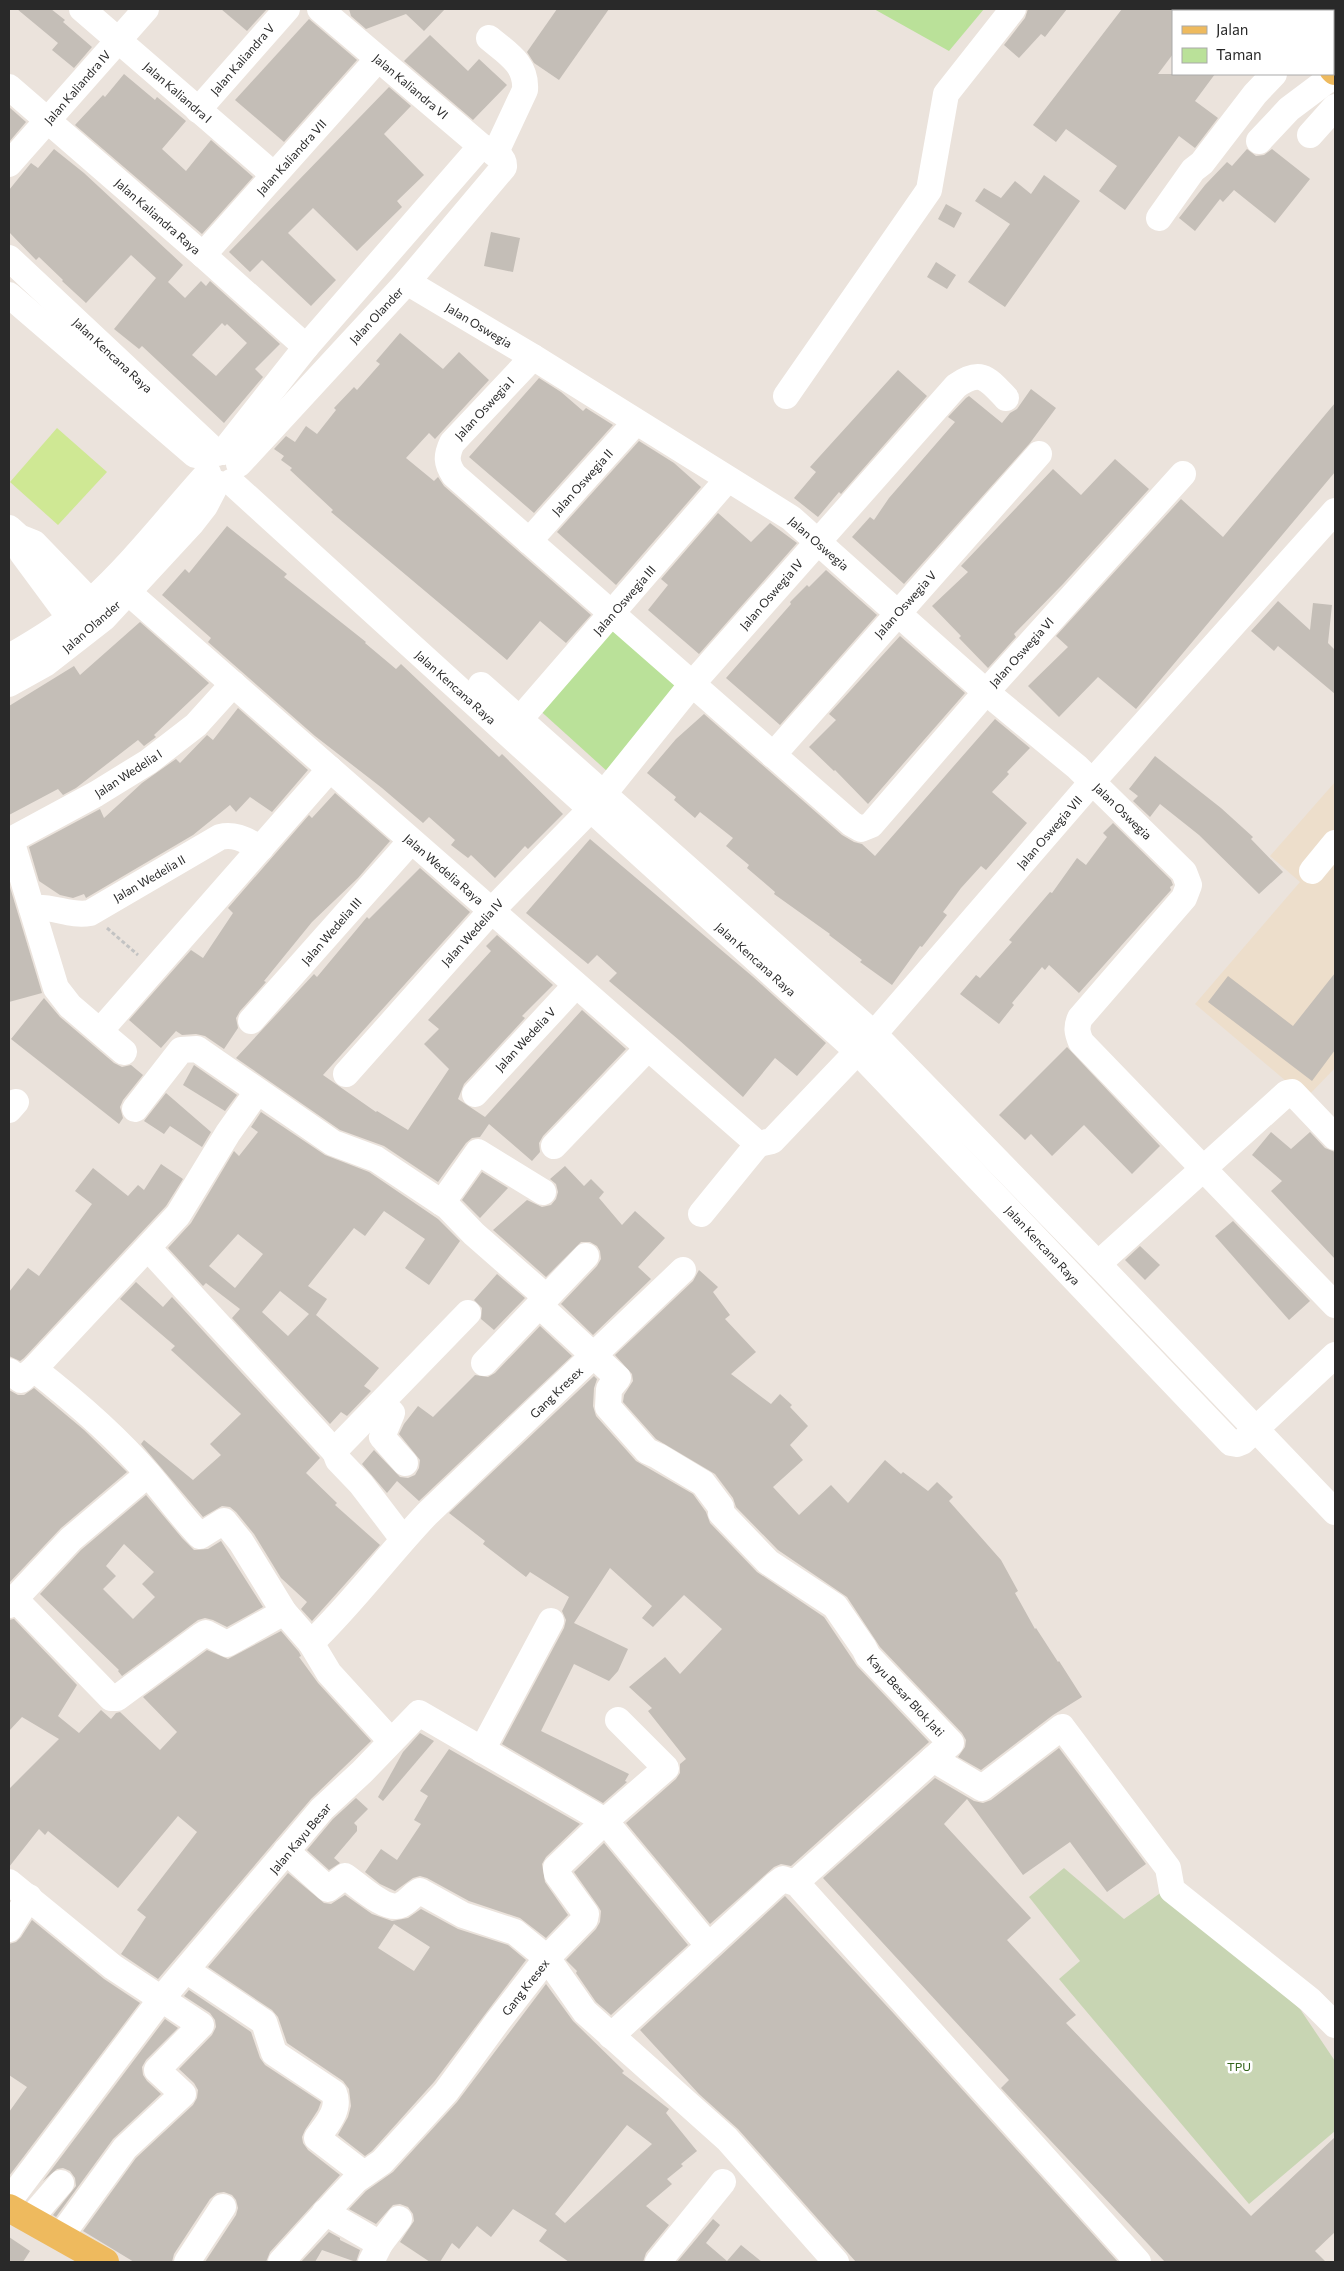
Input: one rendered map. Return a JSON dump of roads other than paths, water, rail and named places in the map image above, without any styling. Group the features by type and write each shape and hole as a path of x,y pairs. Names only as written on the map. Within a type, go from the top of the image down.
{"main road":[{"path":"19,2214 82,2254"}],"street":[{"name":"Jalan Kaliandra I","path":"82,9 274,176"},
{"name":"Jalan Kaliandra IV","path":"9,164 146,9"},
{"name":"Jalan Kaliandra V","path":"198,110 287,9"},
{"name":"Jalan Kaliandra VI","path":"320,9 493,153"},
{"path":"786,396 929,190 946,94 1013,9"},
{"path":"489,38 519,63 525,83 524,90 493,153"},
{"name":"Jalan Kaliandra VII","path":"203,254 378,59"},
{"path":"1159,218 1193,170 1202,163 1255,94 1273,75"},
{"path":"1259,141 1289,109 1325,82 1331,75"},
{"name":"Jalan Kaliandra Raya","path":"9,87 203,254 306,347"},
{"path":"1310,135 1335,107"},
{"name":"Jalan Olander","path":"9,657 70,618 91,602 123,569 223,468 407,282 502,170 493,153 306,347 223,468 205,506 129,593 82,637 45,664 9,684"},
{"name":"Jalan Kencana Raya","path":"9,258 223,468 866,1043 1098,1264 1335,1512"},
{"name":"Jalan Oswegia","path":"407,282 533,357 727,480 791,518 986,692 1092,782 1184,872 1189,885 1184,898 1080,1018 1077,1025 1081,1042 1335,1305"},
{"name":"Jalan Kencana Raya","path":"9,295 223,468 520,719 596,802"},
{"name":"Jalan Oswegia I","path":"529,541 458,478 447,465 447,453 452,443 533,357"},
{"name":"Jalan Oswegia IV","path":"596,802 692,684 956,386 968,378 977,376 988,380 1006,398"},
{"name":"Jalan Oswegia II","path":"529,541 636,422"},
{"name":"Jalan Oswegia V","path":"773,755 897,612 1039,454"},
{"name":"Jalan Oswegia VI","path":"773,755 852,824 860,829 871,825 986,692 1183,474"},
{"name":"Jalan Oswegia III","path":"520,719 727,480"},
{"name":"Jalan Oswegia VII","path":"758,1144 772,1141 866,1043 1092,782 1335,511"},
{"path":"14,533 22,553 53,577 91,602"},
{"path":"529,541 773,755"},
{"path":"53,577 70,618"},
{"name":"Jalan Wedelia Raya","path":"129,593 758,1144"},
{"name":"Jalan Wedelia I","path":"10,840 96,794 148,762 196,725 233,684"},
{"path":"100,1031 330,770"},
{"name":"Jalan Wedelia IV","path":"346,1074 492,910 596,802"},
{"name":"Jalan Wedelia II","path":"32,908 48,908 74,915 90,913 220,837 235,836 261,848"},
{"path":"10,840 56,988 66,1002 124,1052"},
{"name":"Jalan Wedelia III","path":"251,1022 411,840"},
{"path":"1312,871 1335,843"},
{"name":"Jalan Wedelia V","path":"475,1094 576,985"},
{"name":"Jalan Kencana Raya","path":"866,1043 1227,1439 1237,1444 1257,1429"},
{"path":"554,1146 648,1048"},
{"path":"135,1109 181,1050 197,1049 333,1143 376,1159 442,1203 458,1216 542,1301 593,1356"},
{"path":"257,1092 228,1134 178,1215 148,1248 18,1379 84,1408 148,1474 177,1512 200,1536 224,1521 241,1542 284,1612 311,1643 329,1673 391,1741"},
{"path":"1098,1264 1287,1093 1292,1092 1335,1137"},
{"path":"700,1214 758,1144"},
{"path":"442,1203 478,1152 543,1192"},
{"path":"148,1248 335,1452 338,1460 361,1484 403,1539 332,1623 311,1643"},
{"path":"484,1363 586,1256"},
{"name":"Gang Kresex","path":"403,1539 683,1270"},
{"path":"335,1452 468,1313"},
{"name":"Kayu Besar Blok Jati","path":"593,1356 618,1378 609,1389 608,1407 647,1452 658,1456 703,1483 721,1507 721,1513 768,1562 835,1606 868,1656 942,1751"},
{"path":"1257,1429 1335,1356"},
{"path":"382,1403 392,1413 382,1437 405,1463"},
{"path":"148,1474 71,1539 12,1602 111,1698 117,1698 206,1633 227,1644 284,1612"},
{"path":"551,1621 482,1750 605,1821 708,1945"},
{"name":"Jalan Kayu Besar","path":"9,2201 162,1998 322,1809 362,1772 419,1713 482,1750"},
{"name":"Gang Kresex","path":"281,2262 325,2212 364,2174 382,2162 446,2092 547,1958 586,1916 557,1874 556,1868 605,1821 666,1768 618,1720"},
{"path":"610,2036 775,1885 783,1879 795,1883 942,1751 982,1788 1062,1727 1168,1868 1172,1890 1310,2000 1335,2026"},
{"path":"286,1851 328,1889 345,1876 383,1904 392,1907 402,1905 420,1891 463,1915 514,1932 547,1958 584,2012 727,2139 836,2262"},
{"path":"801,1888 1138,2262"},
{"path":"9,1929 19,1889 113,1967 201,2025 157,2070 183,2094 125,2148 82,2254"},
{"path":"186,1970 264,2022 274,2053 334,2093 338,2101 336,2109 317,2138 364,2174"},
{"path":"658,2262 723,2182"},
{"path":"19,2214 61,2183"},
{"path":"187,2262 223,2207"},
{"path":"325,2212 376,2253 399,2219"}],"park label":[{"name":"TPU","path":"1239,2066"}]}
